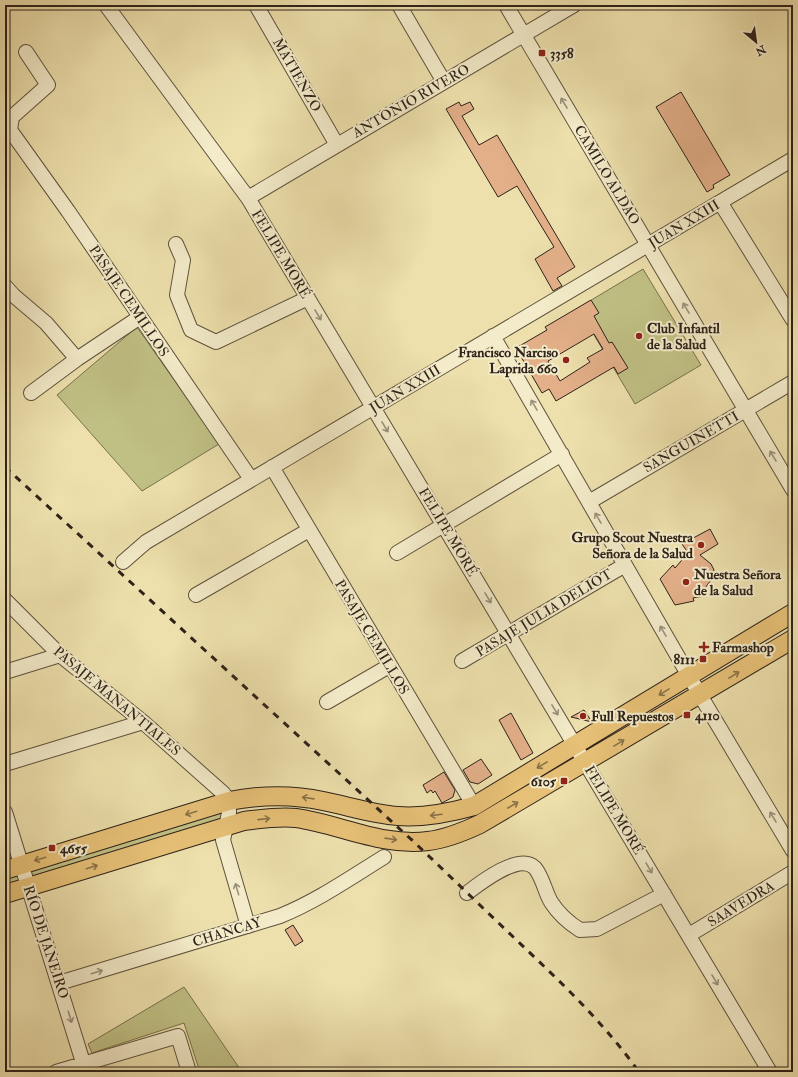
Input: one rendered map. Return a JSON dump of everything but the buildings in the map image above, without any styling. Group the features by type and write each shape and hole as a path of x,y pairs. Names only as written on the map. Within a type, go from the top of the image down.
{"main road":[{"path":"13,867 229,801 252,797 284,795 322,800 359,810 410,817 436,815 474,806 690,677 793,613"},
{"path":"5,894 226,826 244,821 265,818 295,818 391,840 414,842 446,837 480,824 793,639"}],"street":[{"name":"FELIPE MORÉ","path":"106,5 248,198 770,1072"},
{"name":"MATIENZO","path":"256,5 337,145"},
{"path":"398,5 444,82"},
{"name":"CAMILO ALDAO","path":"506,5 793,490"},
{"name":"ANTONIO RIVERO","path":"248,198 574,5"},
{"path":"7,130 12,117 48,85 26,52"},
{"name":"PASAJE CEMILLOS","path":"7,130 68,211 251,479"},
{"name":"JUAN XXIII","path":"123,562 146,542 793,159"},
{"path":"720,202 793,320"},
{"path":"176,244 183,260 177,294 191,330 216,342 308,298"},
{"path":"5,286 13,296 46,323 77,359"},
{"path":"31,393 77,359 140,317"},
{"path":"493,336 700,695 793,851"},
{"name":"SANGUINETTI","path":"589,502 793,382"},
{"path":"397,553 562,454"},
{"name":"PASAJE CEMILLOS","path":"272,467 389,666 474,806"},
{"path":"196,595 309,530"},
{"name":"PASAJE JULIA DELIOT","path":"462,661 625,565"},
{"name":"PASAJE MANANTIALES","path":"5,600 60,655 143,722 223,793 229,801"},
{"path":"5,672 60,655"},
{"path":"327,702 389,666"},
{"path":"5,764 143,722"},
{"path":"229,801 229,813 223,840 248,926"},
{"name":"RÍO DE JANEIRO","path":"5,812 13,867 28,887 85,1068"},
{"name":"CHANCAY","path":"59,983 248,926 297,909 384,857"},
{"path":"467,893 486,879 508,867 522,862 530,864 543,882 551,902 568,922 580,930 597,928 664,894"},
{"name":"SAAVEDRA","path":"688,935 793,872"},
{"path":"56,1072 85,1068 178,1036 189,1072"}],"green space":[{"name":"Club Infantil de la Salud","path":"643,269 701,365 635,404 578,308"},
{"path":"137,327 219,444 142,491 57,395"},
{"path":"229,801 228,818 5,894 5,870"},
{"path":"184,987 242,1072 200,1072 184,1023 92,1053 88,1044"}],"railway":[{"path":"5,467 414,842 543,965 614,1039 639,1072"}],"place":[{"name":"3358","path":"542,53"},
{"name":"Club Infantil de la Salud","path":"639,336"},
{"name":"Francisco Narciso Laprida 660","path":"566,360"},
{"name":"Grupo Scout Nuestra Señora de la Salud","path":"701,545"},
{"name":"Nuestra Señora de la Salud","path":"686,582"},
{"name":"Farmashop","path":"704,647"},
{"name":"8111","path":"703,659"},
{"name":"4110","path":"687,715"},
{"name":"Full Repuestos","path":"583,716"},
{"name":"6105","path":"564,781"},
{"name":"4655","path":"52,848"}]}
